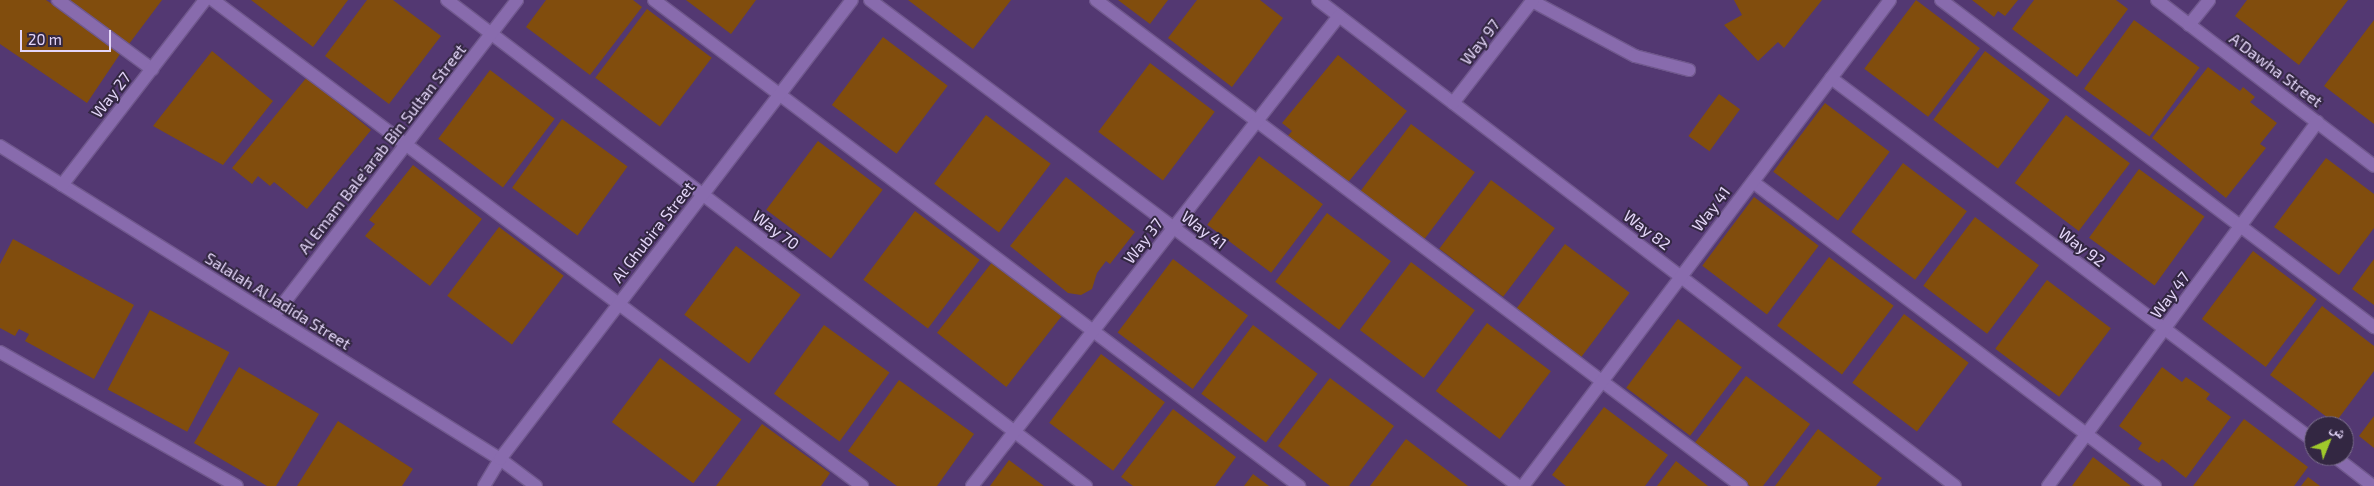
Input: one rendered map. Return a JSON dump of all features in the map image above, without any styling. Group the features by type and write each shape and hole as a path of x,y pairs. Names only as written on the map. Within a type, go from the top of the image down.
{"street":[{"path":"58,0 152,68"},
{"name":"Way 27","path":"62,185 205,0"},
{"path":"213,0 862,486"},
{"name":"Way 70","path":"447,0 1086,486"},
{"name":"Al Emam Bale'arab Bin Sultan Street","path":"273,317 517,0"},
{"path":"654,0 780,93 1299,486"},
{"name":"Al Ghubira Street","path":"484,486 500,459 852,0"},
{"name":"Way 41","path":"870,0 1518,486"},
{"path":"1096,0 1741,486"},
{"name":"Way 82","path":"1318,0 1955,486"},
{"path":"1533,0 1635,56 1689,70"},
{"name":"Way 97","path":"1453,103 1533,0"},
{"name":"Way 41","path":"1522,486 1890,0"},
{"path":"1941,0 2374,327"},
{"name":"A'Dawha Street","path":"2157,0 2374,166"},
{"path":"2189,24 2209,0"},
{"name":"Way 37","path":"972,486 1339,16"},
{"name":"Way 92","path":"1831,78 2304,434"},
{"name":"Way 47","path":"2048,486 2317,122"},
{"name":"Salalah Al Jadida Street","path":"0,146 500,459 536,486"},
{"path":"1753,182 2155,486"},
{"path":"0,352 237,486"},
{"path":"2347,466 2373,486"}],"building":[{"path":"0,0 46,0 122,51 87,103 0,44"},
{"path":"62,0 162,0 126,48"},
{"path":"251,0 348,0 313,47"},
{"path":"367,0 393,0 441,36 389,104 325,56"},
{"path":"546,0 633,0 642,7 590,75 526,27"},
{"path":"686,0 756,0 731,34"},
{"path":"908,0 1011,0 973,49"},
{"path":"1118,0 1168,0 1150,24"},
{"path":"1197,0 1260,0 1283,18 1232,87 1168,38"},
{"path":"1734,0 1822,0 1784,48 1778,42 1758,61 1724,25 1742,15"},
{"path":"1916,0 1980,48 1928,117 1864,69"},
{"path":"1972,0 2018,0 2005,16 1998,11 1994,17"},
{"path":"2034,0 2116,0 2128,9 2077,77 2012,29"},
{"path":"2247,0 2348,0 2299,65 2235,16"},
{"path":"647,9 712,58 660,126 595,78"},
{"path":"2134,20 2200,68 2150,136 2084,89"},
{"path":"2374,20 2374,124 2324,86"},
{"path":"883,37 948,86 897,154 832,105"},
{"path":"212,51 273,101 223,165 153,126"},
{"path":"1985,51 2050,100 1998,168 1933,120"},
{"path":"1338,55 1407,111 1345,186 1286,138 1292,131 1282,123"},
{"path":"1150,63 1215,112 1163,180 1098,132"},
{"path":"2208,67 2240,91 2243,87 2255,97 2250,102 2277,123 2260,144 2266,148 2226,198 2152,138"},
{"path":"490,70 555,119 503,187 438,139"},
{"path":"307,77 371,130 307,209 274,182 270,186 258,176 252,184 232,168"},
{"path":"1719,94 1740,109 1709,151 1688,136"},
{"path":"1825,103 1890,152 1838,220 1773,172"},
{"path":"986,115 1051,164 999,232 934,184"},
{"path":"2066,115 2130,163 2079,231 2015,183"},
{"path":"562,119 628,167 578,235 512,188"},
{"path":"1411,124 1475,172 1423,241 1359,193"},
{"path":"818,141 883,190 831,258 766,210"},
{"path":"1259,156 1323,204 1271,273 1207,225"},
{"path":"2326,158 2374,194 2374,228 2339,275 2274,227"},
{"path":"1903,163 1967,211 1915,280 1851,232"},
{"path":"413,165 482,219 430,286 365,236 375,224 369,220"},
{"path":"2139,169 2205,217 2155,285 2089,238"},
{"path":"1066,177 1135,232 1110,264 1106,261 1097,273 1092,289 1081,295 1068,293 1010,246"},
{"path":"1491,180 1555,228 1503,297 1439,249"},
{"path":"1754,197 1819,246 1767,314 1702,266"},
{"path":"915,211 980,260 928,328 863,280"},
{"path":"1327,213 1391,261 1339,330 1275,282"},
{"path":"1975,217 2039,265 1987,334 1923,286"},
{"path":"499,227 564,276 512,344 447,296"},
{"path":"13,239 134,305 94,379 25,341 29,334 19,329 15,336 0,328 0,264"},
{"path":"1565,244 1630,293 1578,361 1513,313"},
{"path":"736,246 801,295 749,363 684,315"},
{"path":"2253,251 2317,299 2266,367 2202,319"},
{"path":"1829,257 1894,306 1842,374 1777,326"},
{"path":"1173,259 1248,316 1193,389 1118,332"},
{"path":"2374,259 2374,305 2352,289"},
{"path":"993,261 1062,315 1006,387 937,333"},
{"path":"1411,262 1475,310 1424,378 1360,330"},
{"path":"2047,280 2111,328 2059,397 1995,349"},
{"path":"2322,306 2374,346 2374,371 2340,416 2326,416 2270,375"},
{"path":"150,310 229,352 187,432 108,389"},
{"path":"1904,314 1969,363 1917,431 1852,383"},
{"path":"1678,319 1742,367 1690,436 1626,388"},
{"path":"1487,323 1551,371 1500,439 1436,391"},
{"path":"824,325 890,373 840,441 774,394"},
{"path":"1253,325 1318,374 1266,442 1201,394"},
{"path":"1101,354 1165,402 1113,471 1049,423"},
{"path":"660,358 741,419 693,483 612,422"},
{"path":"239,367 319,414 276,486 267,486 194,443"},
{"path":"2162,367 2182,382 2186,377 2210,394 2206,399 2231,417 2186,478 2162,459 2159,463 2138,449 2142,443 2119,426"},
{"path":"1746,376 1810,424 1763,486 1750,486 1694,444"},
{"path":"1330,378 1394,426 1349,486 1330,486 1278,446"},
{"path":"899,380 974,434 937,486 897,486 848,451"},
{"path":"1604,407 1668,455 1645,486 1566,486 1552,475"},
{"path":"1173,409 1236,457 1215,486 1133,486 1121,477"},
{"path":"2374,416 2374,448 2359,436"},
{"path":"2244,419 2304,464 2304,466 2308,467 2294,486 2193,486"},
{"path":"338,421 413,469 402,486 297,486"},
{"path":"762,424 830,473 821,486 716,486"},
{"path":"1818,429 1882,478 1876,486 1775,486"},
{"path":"1406,439 1468,486 1370,486"},
{"path":"2093,457 2131,486 2072,486"},
{"path":"1009,460 1044,486 990,486"},
{"path":"1676,461 1708,486 1657,486"},
{"path":"1253,474 1269,486 1244,486"},
{"path":"2308,477 2320,486 2301,486"}]}
